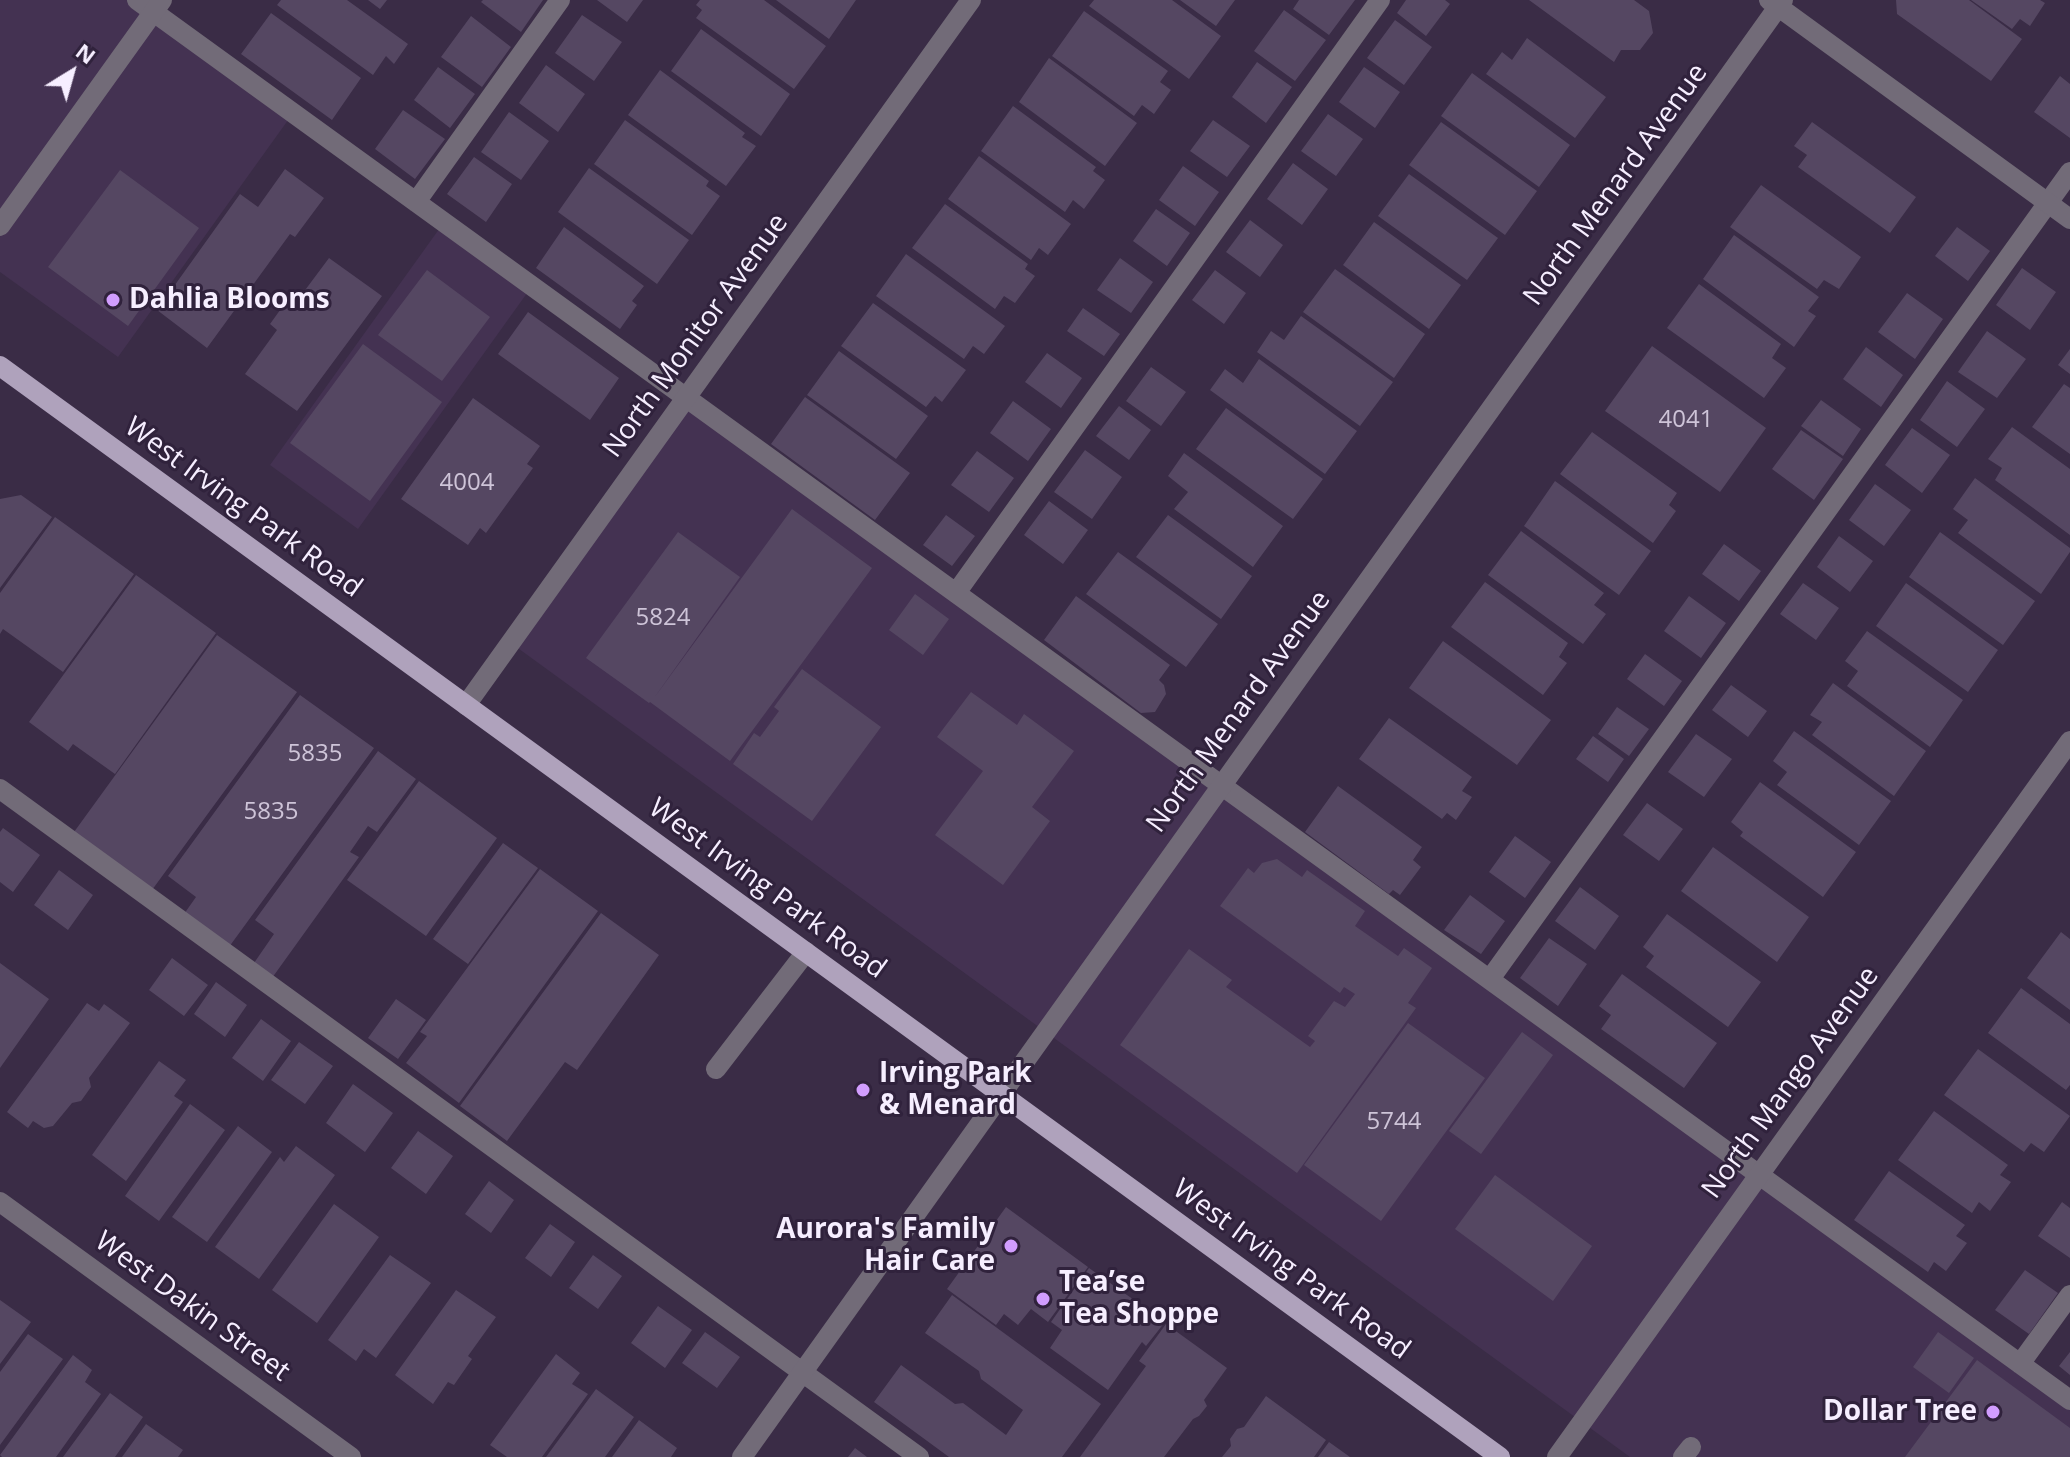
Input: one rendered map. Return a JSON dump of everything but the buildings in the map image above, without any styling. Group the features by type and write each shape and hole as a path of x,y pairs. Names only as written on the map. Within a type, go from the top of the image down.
{"main road":[{"name":"West Irving Park Road","path":"0,366 1500,1457"}],"street":[{"path":"416,202 560,0"},
{"name":"North Monitor Avenue","path":"466,705 971,0"},
{"path":"956,593 1380,0"},
{"path":"1777,2 2070,219"},
{"name":"North Menard Avenue","path":"742,1457 1777,2"},
{"path":"0,226 151,4 416,202 2070,1400"},
{"path":"1490,979 2070,172"},
{"name":"North Mango Avenue","path":"1557,1457 2070,741"},
{"path":"0,789 919,1457"},
{"path":"716,1069 806,952"},
{"name":"West Dakin Street","path":"0,1202 351,1457"},
{"path":"2020,1364 2070,1295"}],"shaded area":[{"path":"0,0 130,0 291,116 118,357 0,272"},
{"path":"442,225 530,289 358,529 270,465"},
{"path":"688,403 2070,1406 2070,1457 1630,1457 515,646"}],"place":[{"name":"Dahlia Blooms","path":"113,300"},
{"name":"Irving Park & Menard","path":"863,1090"},
{"name":"Aurora's Family Hair Care","path":"1011,1246"},
{"name":"Tea’se Tea Shoppe","path":"1043,1299"},
{"name":"Dollar Tree","path":"1993,1412"}]}
